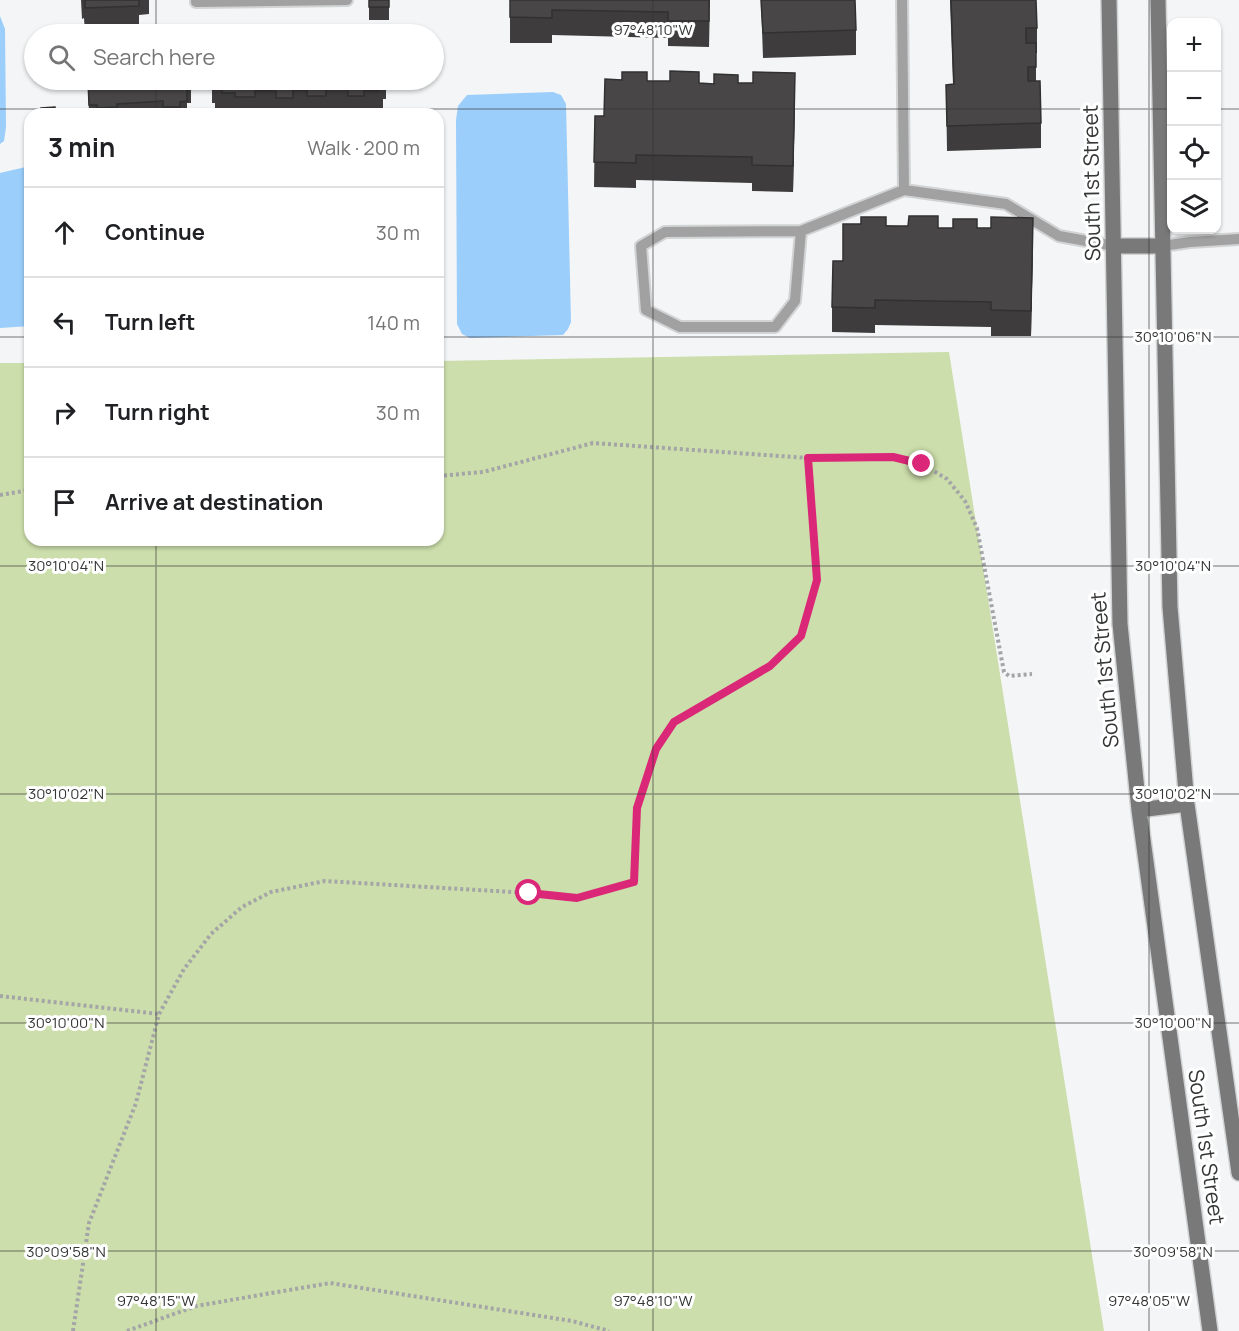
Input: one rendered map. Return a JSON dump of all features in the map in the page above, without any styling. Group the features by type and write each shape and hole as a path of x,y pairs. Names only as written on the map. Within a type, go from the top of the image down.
{"main road":[{"name":"South 1st Street","path":"1109,0 1120,624 1139,810 1210,1331"},
{"name":"South 1st Street","path":"1158,0 1170,607 1187,804 1239,1173"},
{"path":"1114,246 1162,246"},
{"path":"1139,810 1187,804"}],"lane":[{"path":"196,0 196,2 347,0"},
{"path":"902,0 904,190"},
{"path":"801,231 795,301 775,327 680,327 646,310 641,246 665,232 801,231 904,190 1006,204 1059,236 1114,246"},
{"path":"1162,246 1239,239"}],"path":[{"path":"444,475 483,472 593,443 808,458 893,457 922,464 947,479 965,501 977,528 1004,672 1009,676 1032,674"},
{"path":"73,1331 89,1222 136,1103 159,1014 184,969 211,934 242,907 271,892 325,881 577,898 634,882 637,808 656,749 674,722 770,666 801,636 817,580 808,458"},
{"path":"0,495 24,491"},
{"path":"0,996 159,1014"},
{"path":"127,1331 196,1306 330,1283 572,1321 609,1331"}],"green space":[{"path":"949,352 1104,1331 0,1331 0,363 24,363 24,546 444,546 444,361"}],"water":[{"path":"0,16 5,29 6,127 4,141 0,144"},
{"path":"553,92 561,95 566,104 571,322 563,335 470,338 462,334 457,324 456,120 458,106 467,95"},
{"path":"24,167 24,326 0,328 0,173"}],"building":[{"path":"85,0 139,0 139,6 85,8"},
{"path":"369,0 389,0 389,7 369,7"},
{"path":"510,0 709,0 709,21 668,21 668,12 552,10 552,18 510,17"},
{"path":"761,0 855,0 856,30 763,33"},
{"path":"951,0 1036,0 1037,28 1026,28 1026,43 1036,43 1036,67 1028,67 1028,81 1040,81 1041,123 947,126 946,85 954,84"},
{"path":"670,71 699,72 699,83 714,84 714,74 738,75 738,83 753,83 753,72 795,73 793,166 752,165 752,157 636,155 636,163 594,162 595,116 604,116 605,79 622,80 622,72 647,72 647,81 670,81"},
{"path":"88,90 187,90 187,101 180,102 180,107 163,107 163,101 117,104 117,107 97,108 97,105 89,105"},
{"path":"222,90 293,90 293,98 276,98 276,91 255,91 255,97 235,97 235,93 222,93"},
{"path":"307,90 326,90 326,96 307,96"},
{"path":"348,90 378,90 364,91 364,96 348,96"},
{"path":"909,216 938,216 938,228 953,228 953,219 977,219 977,228 991,228 991,217 1033,218 1031,311 991,310 991,302 875,300 875,308 832,307 833,261 843,261 843,224 861,224 861,217 886,217 886,226 908,226"}],"route":[{"path":"529,893 577,898 634,882 637,808 656,749 674,722 770,666 801,636 817,580 808,458 893,457 922,464"}]}
